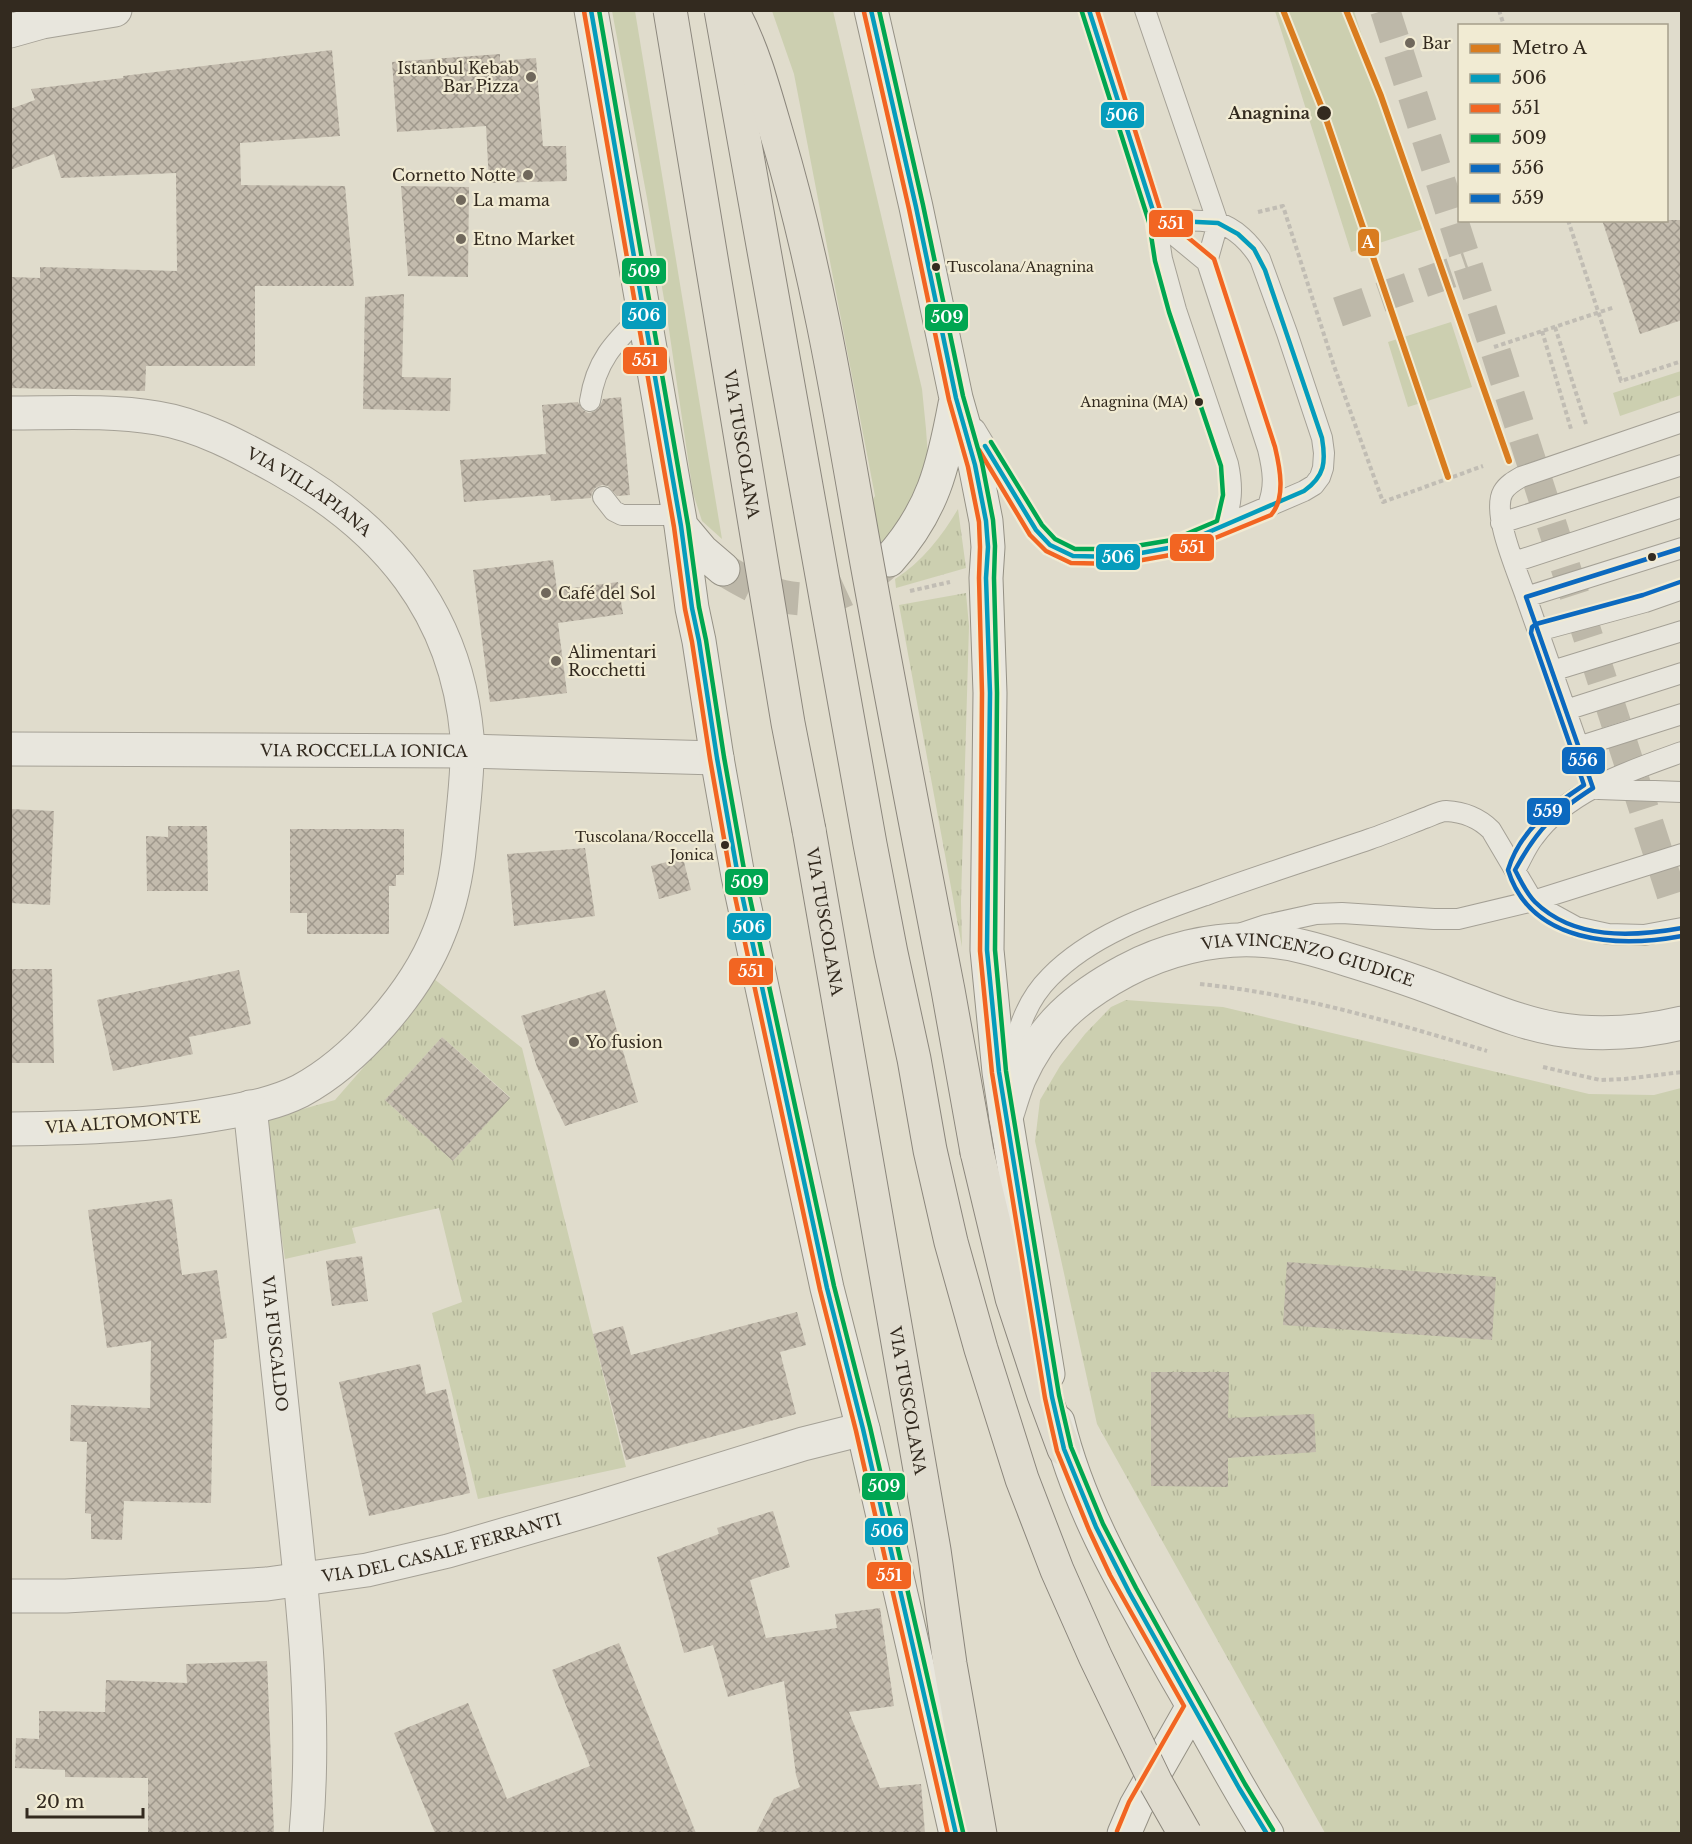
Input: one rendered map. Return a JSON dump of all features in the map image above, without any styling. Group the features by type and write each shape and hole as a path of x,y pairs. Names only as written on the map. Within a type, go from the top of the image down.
{"main road":[{"name":"VIA TUSCOLANA","path":"670,10 788,723 809,830 934,1550 950,1664 980,1833"},
{"path":"721,10 870,844 914,1059 930,1150 951,1242 981,1349 1022,1479 1057,1570 1156,1783 1185,1833"},
{"path":"733,10 760,77 789,174 828,346 977,1152 1012,1298 1064,1449"}],"street":[{"path":"10,32 42,22 115,10"},
{"path":"591,10 680,520 692,609 738,876 827,1288 863,1429 956,1833"},
{"path":"871,10 916,207 956,398 975,465 986,521 990,704 987,950 1006,1118 1045,1357 1064,1449 1096,1527 1118,1571 1239,1788 1267,1833"},
{"path":"889,560 915,529 932,495 948,443 956,398"},
{"name":"VIA VILLAPIANA","path":"10,413 105,413 155,417 181,423 252,454 297,479 337,506 359,524 399,564 416,586 436,619 458,680 465,717 467,751"},
{"path":"680,520 702,551 723,569"},
{"name":"VIA ROCCELLA IONICA","path":"10,750 467,751 717,758"},
{"name":"VIA ALTOMONTE","path":"10,1129 136,1124 189,1119 282,1099 334,1070 355,1052 388,1015 410,985 439,933 453,892 458,863 467,751"},
{"name":"VIA VINCENZO GIUDICE","path":"1006,1118 1019,1079 1037,1047 1056,1020 1082,996 1136,965 1161,955 1220,941 1256,940 1317,950 1391,973 1507,1016 1553,1028 1612,1034 1637,1032 1682,1023"},
{"name":"VIA FUSCALDO","path":"250,1107 301,1580 310,1712 310,1787 306,1833"},
{"name":"VIA DEL CASALE FERRANTI","path":"10,1596 135,1592 267,1584 367,1570 448,1551 803,1444 863,1429"},
{"path":"1124,1833 1136,1806 1193,1706"}],"lane":[{"path":"1089,10 1156,220 1167,279 1230,474 1232,500 1223,527"},
{"path":"1145,10 1218,223 1207,262"},
{"path":"956,398 1036,530 1050,545 1073,556 1119,557 1174,547 1267,508 1314,485 1323,468 1323,445 1263,264 1246,241 1218,223 1156,220"},
{"path":"1156,220 1207,262 1268,449 1274,485 1267,508"},
{"path":"590,400 593,383 601,362 612,346 643,314"},
{"path":"1593,788 1501,523 1499,507 1502,493 1509,484 1521,477 1682,422"},
{"path":"1501,523 1682,465"},
{"path":"603,497 614,511 622,515 680,520"},
{"path":"1514,562 1682,507"},
{"path":"1526,597 1682,548"},
{"path":"1538,632 1645,602 1682,589"},
{"path":"1552,671 1682,631"},
{"path":"1566,710 1682,673"},
{"path":"1578,747 1682,714"},
{"path":"1515,870 1533,837 1553,816 1573,801 1593,788 1682,752"},
{"path":"1593,788 1682,792"},
{"path":"1006,1118 1013,1054 1021,1020 1033,997 1050,976 1094,943 1155,913 1371,839 1444,811 1482,821 1491,830 1533,901 1576,927 1594,932 1644,935 1682,928"},
{"path":"1220,941 1266,925 1316,914 1342,913 1458,919 1533,901 1682,854"}],"path":[{"path":"1569,222 1621,381 1682,361"},
{"path":"1494,346 1615,308"},
{"path":"1555,327 1583,416"},
{"path":"1542,331 1573,436"},
{"path":"1383,502 1492,463"},
{"path":"1194,984 1223,987 1361,1014 1497,1053"},
{"path":"1539,1065 1600,1080 1682,1072"}],"green space":[{"path":"612,11 635,11 722,539 702,521 693,493 647,198"},
{"path":"772,11 833,11 922,389 928,458 916,492 898,527 877,546 869,506 875,496 794,74"},
{"path":"1275,11 1354,11 1423,229 1351,252"},
{"path":"1451,322 1472,387 1408,407 1388,342"},
{"path":"1681,371 1681,395 1620,416 1613,393"},
{"path":"958,509 966,568 896,588 895,579 931,548"},
{"path":"966,593 969,626 961,901 962,947 899,605"},
{"path":"429,975 522,1048 626,1467 478,1499 432,1313 462,1302 439,1208 352,1228 356,1243 285,1259 264,1120 335,1100 369,1061","holes":["442,1037 510,1097 453,1161 385,1100"]},
{"path":"1126,1000 1223,1007 1589,1094 1654,1095 1681,1088 1681,1833 1325,1833 1097,1424 1035,1141 1040,1100 1060,1066 1085,1034 1111,1007"}],"building":[{"path":"332,50 340,136 240,143 241,185 345,186 354,286 255,286 255,366 146,366 145,391 10,388 10,277 40,278 40,267 177,271 176,173 61,178 54,154 10,170 10,109 35,100 31,89"},
{"path":"500,54 500,61 536,58 543,146 566,146 567,181 489,183 486,126 397,132 392,62"},
{"path":"401,186 469,187 468,277 408,276"},
{"path":"1682,220 1682,320 1640,334 1603,222"},
{"path":"404,294 402,377 451,378 450,411 363,409 365,297"},
{"path":"621,397 630,495 617,496 608,486 602,485 595,488 591,498 551,501 550,495 464,502 460,460 546,454 542,405 578,402 588,413 599,408 603,399"},
{"path":"553,560 557,590 618,582 623,614 558,623 567,693 490,702 473,570"},
{"path":"10,809 54,811 50,905 10,903"},
{"path":"168,826 207,826 208,891 147,891 146,836 168,837"},
{"path":"290,829 404,829 404,875 396,875 396,886 389,886 389,934 307,934 307,913 290,913"},
{"path":"585,848 595,916 514,926 507,854"},
{"path":"683,858 691,890 659,899 651,866"},
{"path":"10,969 52,969 54,1063 10,1063"},
{"path":"239,970 251,1024 189,1037 193,1054 113,1071 97,1000"},
{"name":"Yo fusion","path":"605,990 638,1102 565,1126 537,1067 521,1016"},
{"path":"442,1037 510,1098 453,1161 385,1100"},
{"path":"172,1199 182,1275 217,1270 227,1338 214,1340 211,1503 124,1501 122,1540 91,1539 91,1514 85,1513 87,1442 70,1441 71,1405 150,1408 151,1341 107,1348 88,1210"},
{"path":"362,1256 368,1301 332,1306 326,1261"},
{"path":"1287,1262 1496,1277 1492,1340 1283,1325"},
{"path":"797,1312 806,1345 780,1352 796,1414 626,1460 593,1334 623,1326 631,1355"},
{"path":"420,1364 426,1394 446,1389 470,1493 369,1516 339,1382"},
{"path":"1151,1372 1229,1372 1228,1418 1314,1414 1316,1452 1228,1458 1228,1487 1151,1486"},
{"path":"773,1511 790,1567 750,1580 766,1638 837,1628 835,1614 880,1608 894,1706 849,1712 880,1788 921,1784 925,1833 756,1833 774,1798 800,1787 796,1775 784,1681 728,1697 713,1645 684,1653 657,1557 719,1534 717,1528"},
{"path":"619,1643 696,1833 435,1833 394,1733 468,1703 507,1799 590,1766 552,1670"},
{"path":"267,1661 274,1833 148,1833 148,1778 65,1777 65,1770 15,1768 16,1738 39,1739 39,1711 105,1712 106,1680 187,1683 186,1664"}],"tunnel":[{"path":"1385,10 1674,902"},
{"path":"1338,312 1468,267"},
{"path":"723,569 767,592 808,599 828,596 848,589 889,560"}],"metro line":[{"name":"A","path":"1283,10 1324,113 1448,477"},
{"name":"A","path":"1346,10 1381,96 1509,461"}],"transit line":[{"name":"506","path":"591,10 681,526 692,608 738,876 827,1288 863,1429 956,1834"},
{"name":"509","path":"599,10 688,525 699,607 745,875 834,1286 870,1427 963,1832"},
{"name":"506","path":"871,10 916,207 956,398 975,465 986,521 990,693 987,950 999,1072 1052,1397 1064,1449 1096,1527 1129,1592 1267,1834"},
{"name":"509","path":"879,10 963,396 982,463 993,520 997,693 995,950 1006,1071 1059,1395 1071,1447 1103,1524 1136,1588 1273,1830"},
{"name":"506","path":"1089,10 1156,220"},
{"name":"551","path":"979,450 1030,535 1046,551 1071,563 1120,564 1176,554 1271,515 1279,500 1280,473 1275,447 1214,259 1162,216 1097,10"},
{"name":"551","path":"584,11 674,527 685,609 731,878 820,1290 856,1431 948,1834"},
{"name":"551","path":"864,12 909,209 949,400 968,467 979,522 982,693 980,951 992,1073 1045,1398 1057,1451 1089,1530 1110,1575 1184,1706 1129,1802 1117,1831"},
{"name":"509","path":"991,442 1042,525 1055,539 1075,549 1118,549 1172,540 1217,521 1223,495 1221,466 1169,312 1155,261 1149,222 1082,12"},
{"name":"506","path":"985,446 1036,530 1050,545 1073,556 1119,557 1174,547 1304,491 1316,480 1324,461 1322,438 1265,270 1254,249 1238,234 1218,223 1156,220"},
{"name":"556","path":"1682,548 1526,597 1593,788 1557,814 1539,832 1515,870 1526,891 1535,902 1550,914 1567,923 1604,933 1624,934 1682,928"},
{"name":"559","path":"1680,582 1532,627 1531,633 1584,785 1549,811 1528,832 1513,856 1508,870 1519,895 1536,913 1556,927 1605,940 1657,940 1682,936"}],"place":[{"name":"Bar","path":"1410,43"},
{"name":"Istanbul Kebab Bar Pizza","path":"531,77"},
{"name":"Anagnina","path":"1324,113"},
{"name":"Cornetto Notte","path":"528,175"},
{"name":"La mama","path":"461,200"},
{"name":"Etno Market","path":"461,239"},
{"name":"Tuscolana/Anagnina","path":"936,267"},
{"name":"Anagnina (MA)","path":"1199,402"},
{"name":"Café del Sol","path":"546,593"},
{"name":"Alimentari Rocchetti","path":"556,661"},
{"name":"Tuscolana/Roccella Jonica","path":"725,845"},
{"name":"Yo fusion","path":"574,1042"}]}
